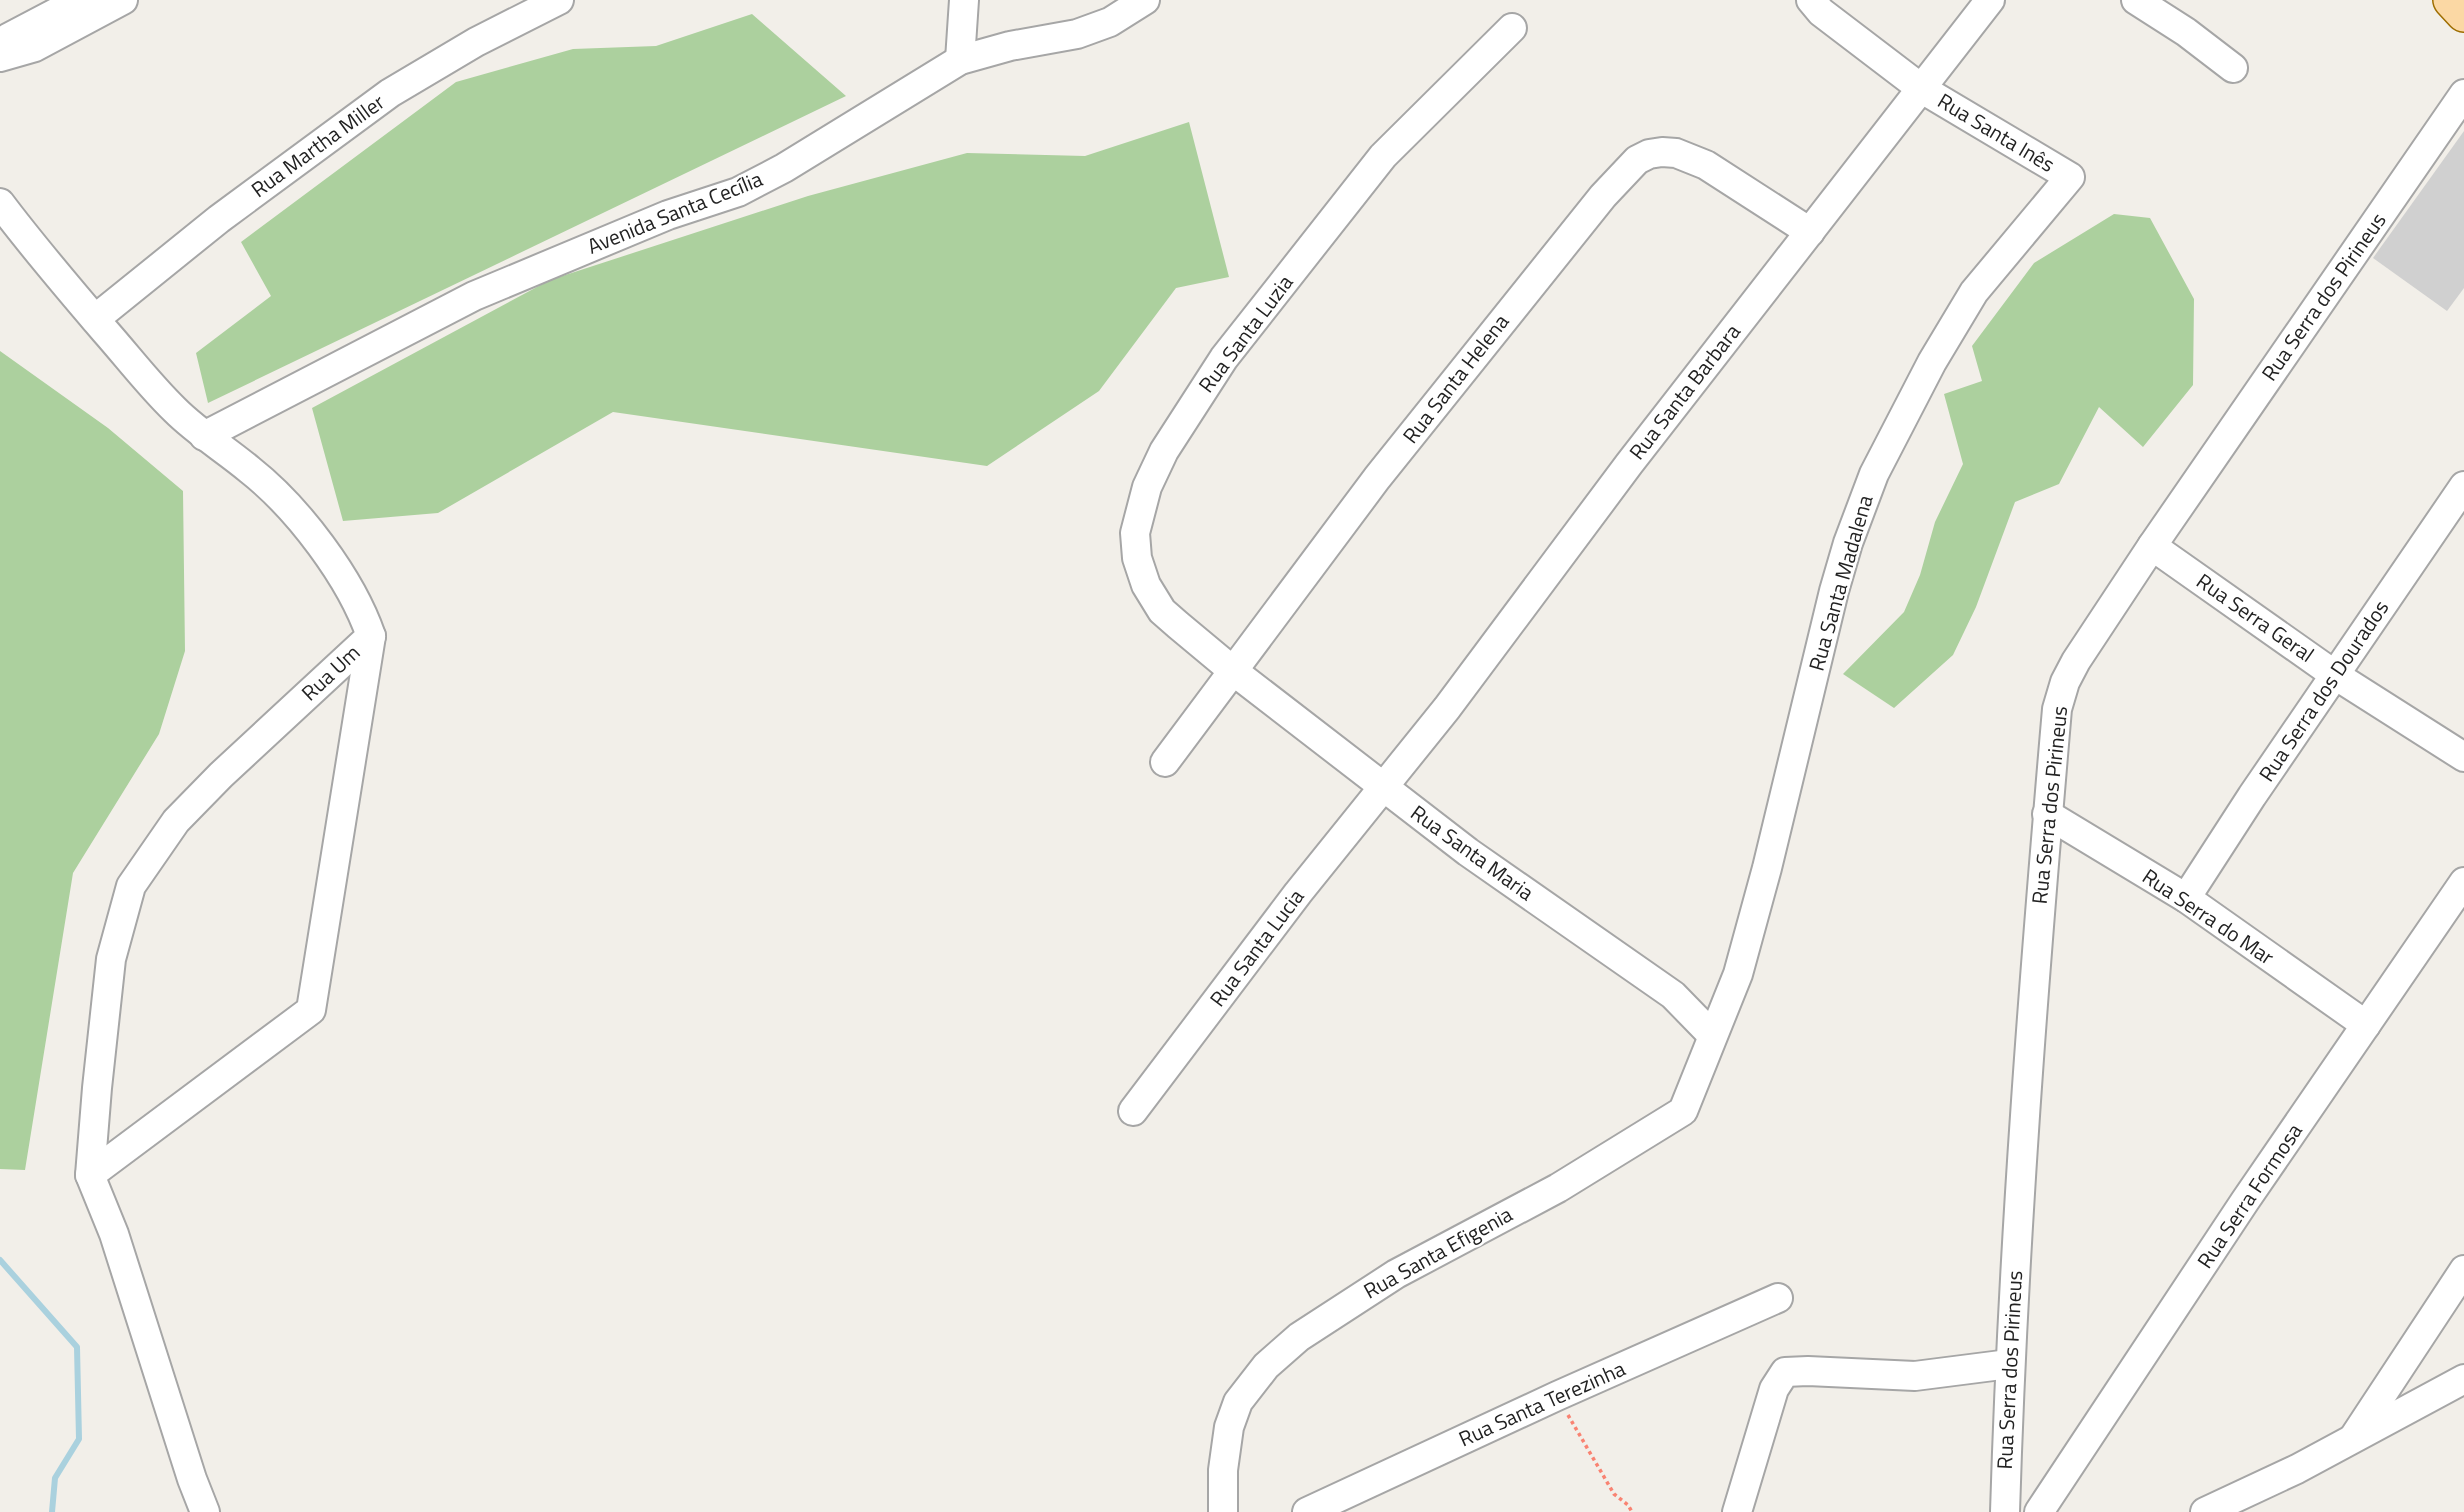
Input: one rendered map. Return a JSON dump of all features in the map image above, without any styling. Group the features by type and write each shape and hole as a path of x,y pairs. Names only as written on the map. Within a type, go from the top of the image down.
{"main road":[{"path":"2451,0 2464,14"}],"street":[{"path":"0,41 33,27 80,0"},
{"path":"0,57 35,47 123,0"},
{"name":"Rua Martha Miller","path":"95,319 219,219 390,93 476,42 559,0"},
{"path":"960,60 964,0"},
{"name":"Avenida Santa Cecília","path":"204,436 474,296 668,215 737,192 784,168 960,60 1010,46 1077,34 1110,22 1145,0"},
{"name":"Rua Santa Inês","path":"1811,0 1821,12 1922,89 2070,177"},
{"name":"Rua Santa Barbara","path":"1384,788 1629,464 1990,0"},
{"path":"2136,0 2186,32 2233,68"},
{"name":"Rua Santa Luzia","path":"1232,670 1162,611 1146,585 1137,558 1135,533 1147,488 1164,451 1224,358 1383,156 1512,28"},
{"name":"Rua Serra dos Pirineus","path":"2004,1512 2009,1364 2047,814 2057,709 2065,682 2152,546 2464,94"},
{"name":"Rua Santa Helena","path":"1165,762 1377,478 1604,196 1637,160 1662,152 1692,158 1810,232"},
{"name":"Rua Santa Madalena","path":"1712,1035 1738,974 1767,868 1834,591 1848,543 1874,474 1932,362 1974,292 2070,177"},
{"name":"Rua Um","path":"0,203 95,319 175,410 204,436 251,470 301,518 331,561 365,619 370,636 221,775 176,821 131,887 111,959 90,1175"},
{"name":"Rua Serra dos Dourados","path":"2186,898 2252,796 2464,486"},
{"name":"Rua Serra Geral","path":"2152,546 2335,675 2464,757"},
{"path":"205,1512 114,1234 90,1175 311,1010 370,636"},
{"name":"Rua Santa Maria","path":"1232,670 1501,875 1673,995 1712,1035"},
{"name":"Rua Santa Lucia","path":"1133,1111 1298,893 1384,788"},
{"name":"Rua Serra do Mar","path":"2047,814 2186,898 2366,1025"},
{"name":"Rua Serra Formosa","path":"2039,1512 2245,1201 2464,882"},
{"name":"Rua Santa Efigenia","path":"1223,1512 1223,1470 1229,1427 1238,1402 1266,1366 1299,1337 1396,1274 1558,1188 1683,1111 1712,1035"},
{"path":"2353,1440 2464,1270"},
{"name":"Rua Santa Terezinha","path":"1307,1512 1557,1396 1778,1298"},
{"path":"1737,1512 1774,1389 1784,1372 1915,1376 2009,1364"},
{"path":"2205,1512 2297,1469 2464,1379"}],"path":[{"path":"1557,1396 1614,1494 1628,1505 1632,1512"}],"shaded area":[{"path":"2464,131 2464,288 2447,311 2373,258"}],"green space":[{"path":"752,14 846,96 208,403 196,353 271,296 241,242 456,82 573,49 656,46"},
{"path":"1189,122 1229,277 1176,288 1099,391 987,466 613,412 438,513 343,521 312,408 550,280 808,196 967,153 1085,156"},
{"path":"2114,214 2150,218 2194,299 2193,385 2143,447 2099,407 2059,484 2015,502 1976,607 1953,655 1894,708 1843,674 1904,612 1920,575 1935,522 1963,464 1944,394 1982,381 1972,346 2034,263"},
{"path":"0,351 108,428 183,491 185,651 159,734 73,873 25,1170 0,1169"}],"waterway":[{"path":"0,1260 77,1347 79,1439 55,1478 52,1512"}]}
